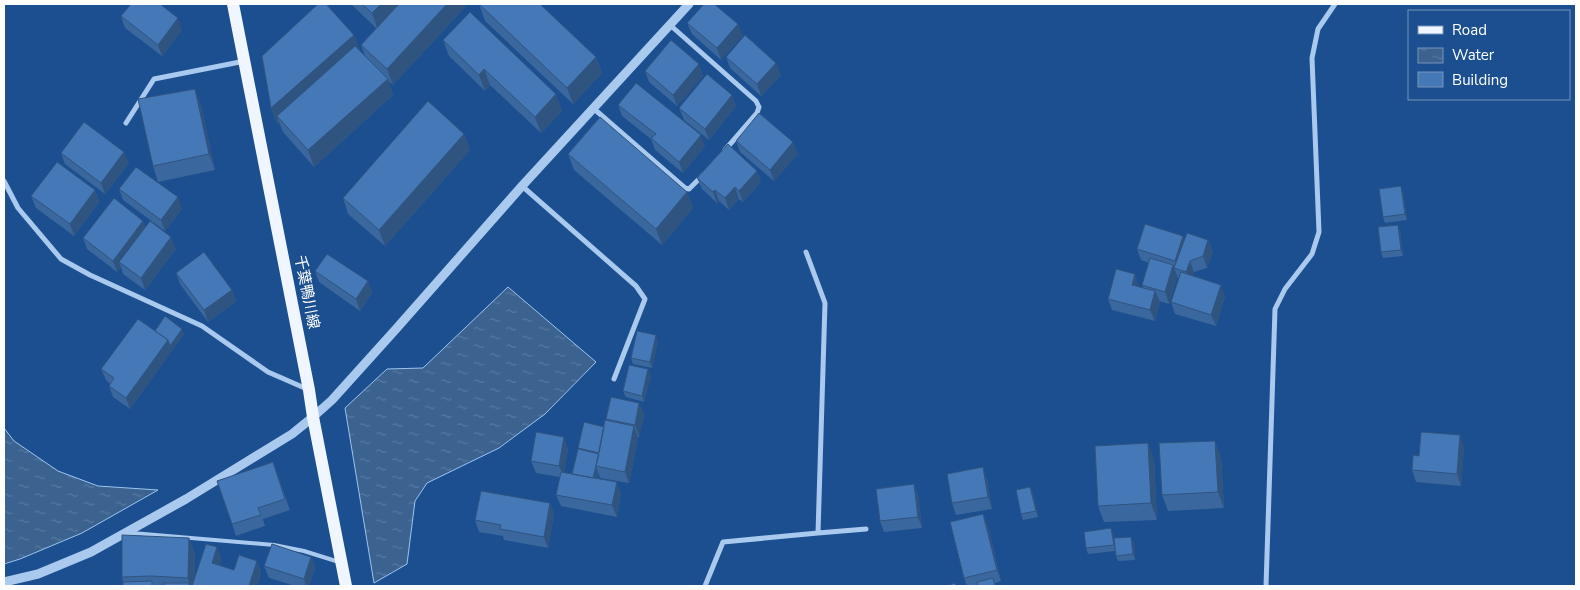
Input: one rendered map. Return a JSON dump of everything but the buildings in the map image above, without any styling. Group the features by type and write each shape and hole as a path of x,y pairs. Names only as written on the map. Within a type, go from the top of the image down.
{"main road":[{"name":"千葉鴨川線","path":"234,4 346,586"}],"street":[{"path":"4,582 38,574 91,552 186,498 292,434 313,417 332,400 522,186 690,4"},
{"path":"1266,586 1275,309 1286,289 1312,254 1319,232 1312,58 1318,29 1335,4"},
{"path":"670,25 756,101 759,107 757,113 719,157"},
{"path":"126,123 154,79 245,61"},
{"path":"594,108 685,188 689,189 693,186 706,172"},
{"path":"4,181 18,208 61,259 90,275 202,326 268,372 309,390"},
{"path":"522,186 636,286 645,299 614,379"},
{"path":"806,252 826,303 818,533"},
{"path":"705,586 723,542 866,528"}],"lane":[{"path":"126,532 274,545 304,551 342,563"}],"water":[{"path":"508,287 596,362 545,414 499,448 427,483 415,501 407,564 374,583 345,408 387,369 423,368"},
{"path":"4,428 14,441 58,471 98,486 158,490 82,533 4,564"}]}
